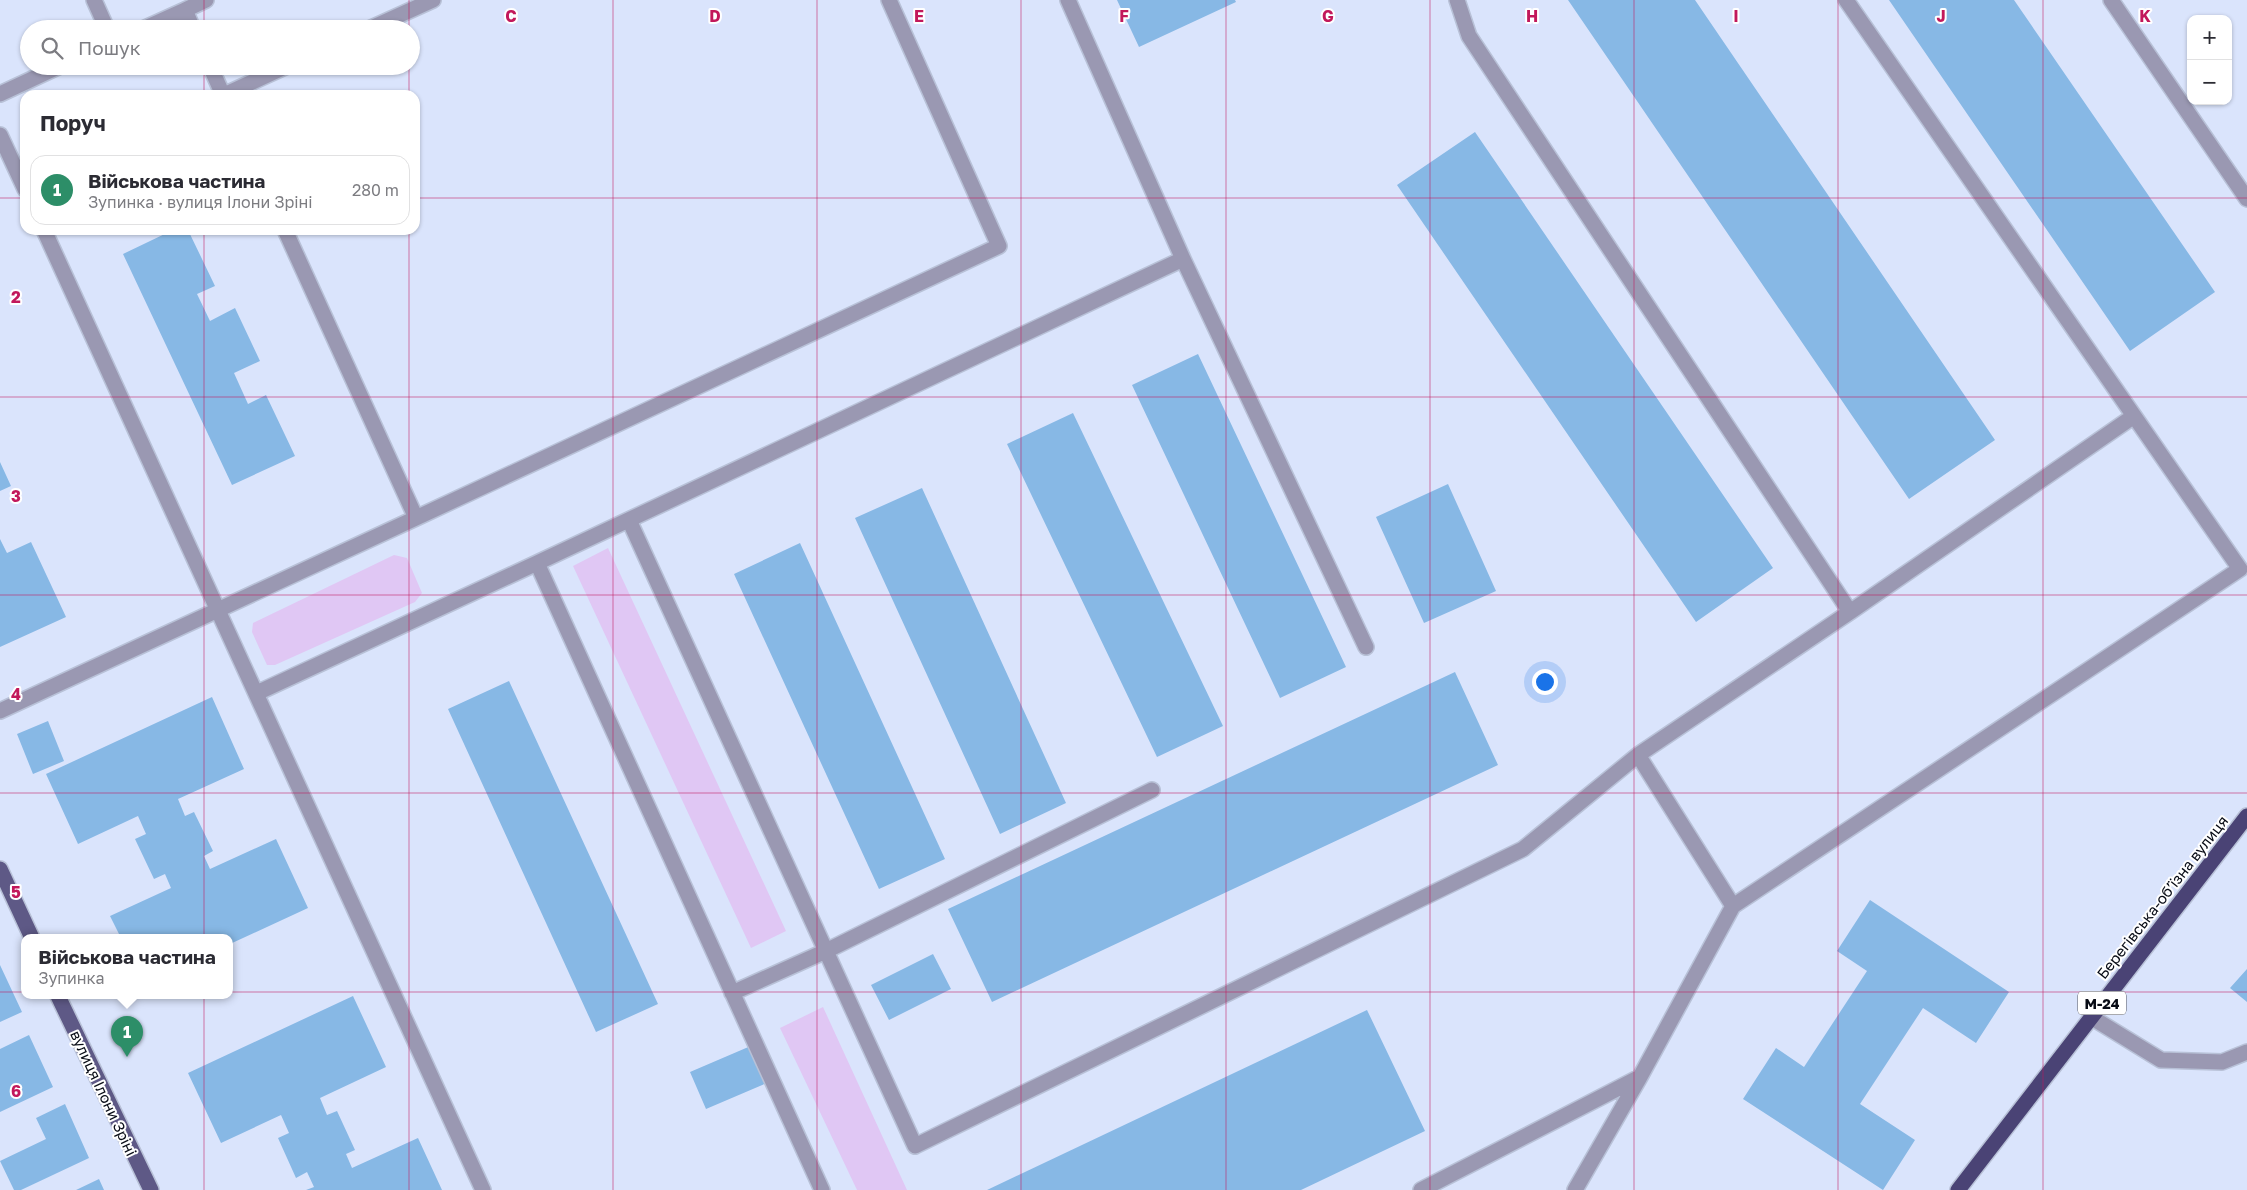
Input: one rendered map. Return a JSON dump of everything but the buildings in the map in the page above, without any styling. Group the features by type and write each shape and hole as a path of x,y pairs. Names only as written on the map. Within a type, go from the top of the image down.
{"highway":[{"name":"Берегівська-обʼїзна вулиця","path":"1958,1190 2247,816"}],"main road":[{"path":"0,868 30,934"},
{"name":"вулиця Ілони Зріні","path":"59,999 150,1190"}],"street":[{"path":"94,0 104,20"},
{"path":"163,20 206,0"},
{"path":"389,20 432,0"},
{"path":"0,711 1000,246 889,0"},
{"path":"1068,0 1183,258 1366,647"},
{"path":"1457,0 1469,36 1850,612"},
{"path":"1575,1190 1640,1077 1732,906 2240,569 1846,0"},
{"path":"2111,0 2247,199"},
{"path":"185,10 189,20"},
{"path":"0,94 41,75"},
{"path":"214,75 222,90"},
{"path":"235,90 267,75"},
{"path":"0,135 20,178"},
{"path":"46,235 484,1190"},
{"path":"287,235 416,518"},
{"path":"257,693 629,520 1183,258"},
{"path":"629,520 915,1146 1523,849 1638,755 1850,612 2134,416"},
{"path":"537,563 822,1190"},
{"path":"1638,755 1732,906"},
{"path":"732,994 826,951 1152,790"},
{"path":"2091,1018 2161,1060 2222,1062 2247,1052"},
{"path":"1421,1190 1640,1077"}],"shaded area":[{"path":"608,548 786,931 751,948 573,566"},
{"path":"394,555 407,558 422,593 415,602 275,665 267,665 252,632 253,623"},
{"path":"823,1007 907,1190 857,1190 780,1028"}],"place":[{"name":"Військова частина","path":"127,1057"}]}
